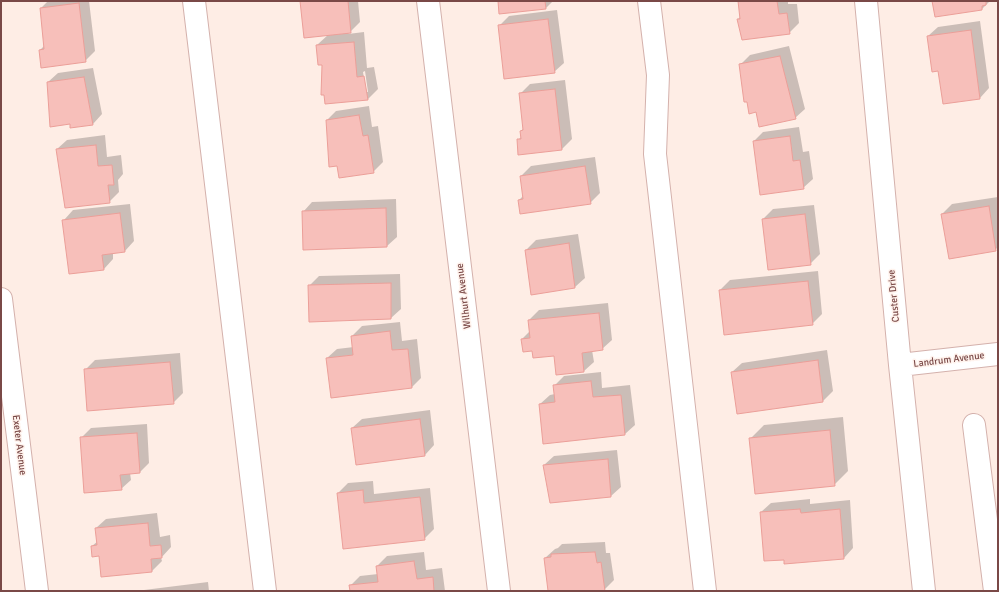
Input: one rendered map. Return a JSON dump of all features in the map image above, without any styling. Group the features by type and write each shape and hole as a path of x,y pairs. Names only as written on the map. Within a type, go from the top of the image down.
{"street":[{"path":"194,1 265,591"},
{"name":"Wilhurt Avenue","path":"428,1 499,591"},
{"path":"649,1 658,76 656,154 705,591"},
{"name":"Custer Drive","path":"866,1 900,365 924,591"},
{"name":"Exeter Avenue","path":"1,299 37,591"},
{"name":"Landrum Avenue","path":"900,365 998,354"},
{"path":"974,425 995,591"}],"building":[{"path":"300,1 348,1 351,33 304,38"},
{"path":"498,1 545,1 546,9 499,14"},
{"path":"738,1 777,1 779,14 787,13 790,34 742,40 737,19 740,19"},
{"path":"932,1 986,1 986,5 982,6 982,10 935,17"},
{"path":"79,3 86,62 41,68 39,50 44,49 40,8"},
{"path":"548,19 555,73 504,79 498,25"},
{"path":"971,30 980,99 943,104 938,71 932,72 927,36"},
{"path":"354,42 357,77 364,76 368,100 325,104 324,95 321,95 322,65 318,65 316,45"},
{"path":"780,56 796,119 759,127 756,112 749,114 747,102 744,102 739,64"},
{"path":"84,77 93,125 70,128 70,124 50,127 47,82"},
{"path":"555,89 562,150 518,155 517,139 521,139 520,131 523,130 519,93"},
{"path":"359,115 363,136 368,135 374,173 339,178 337,166 329,167 326,120"},
{"path":"790,136 793,161 800,160 804,189 760,195 753,141"},
{"path":"96,145 98,166 112,165 114,185 108,185 110,203 65,208 56,149"},
{"path":"585,166 591,204 520,214 518,200 523,199 520,176"},
{"path":"989,206 996,251 949,259 941,214"},
{"path":"386,208 387,247 303,250 302,211"},
{"path":"120,213 125,252 102,255 104,270 69,274 62,220"},
{"path":"805,214 811,265 768,270 762,219"},
{"path":"569,243 575,288 531,295 525,250"},
{"path":"808,281 813,325 724,335 719,290"},
{"path":"391,283 391,319 309,322 308,285"},
{"path":"599,313 603,350 582,353 584,372 556,375 554,356 533,358 532,351 523,352 521,339 530,338 528,320"},
{"path":"390,331 392,350 408,349 412,388 331,398 326,358 353,355 351,336"},
{"path":"818,360 823,402 737,414 731,372"},
{"path":"170,362 174,404 87,411 84,369"},
{"path":"591,381 593,397 621,395 625,435 543,444 539,404 555,402 553,385"},
{"path":"420,419 425,456 356,465 351,428"},
{"path":"830,430 835,486 755,494 749,438"},
{"path":"137,433 140,473 120,475 122,490 84,493 80,437"},
{"path":"608,459 611,497 550,503 543,465"},
{"path":"363,490 364,503 420,497 425,540 343,549 337,493"},
{"path":"800,509 801,513 840,509 844,559 784,564 784,560 764,561 760,512"},
{"path":"148,523 150,546 161,545 162,558 151,559 152,572 101,577 99,556 92,557 91,546 97,545 95,528"},
{"path":"595,552 597,563 601,562 605,591 548,591 544,558 551,557 551,554"},
{"path":"414,561 417,579 433,577 434,591 350,591 349,585 378,582 376,566"}]}
